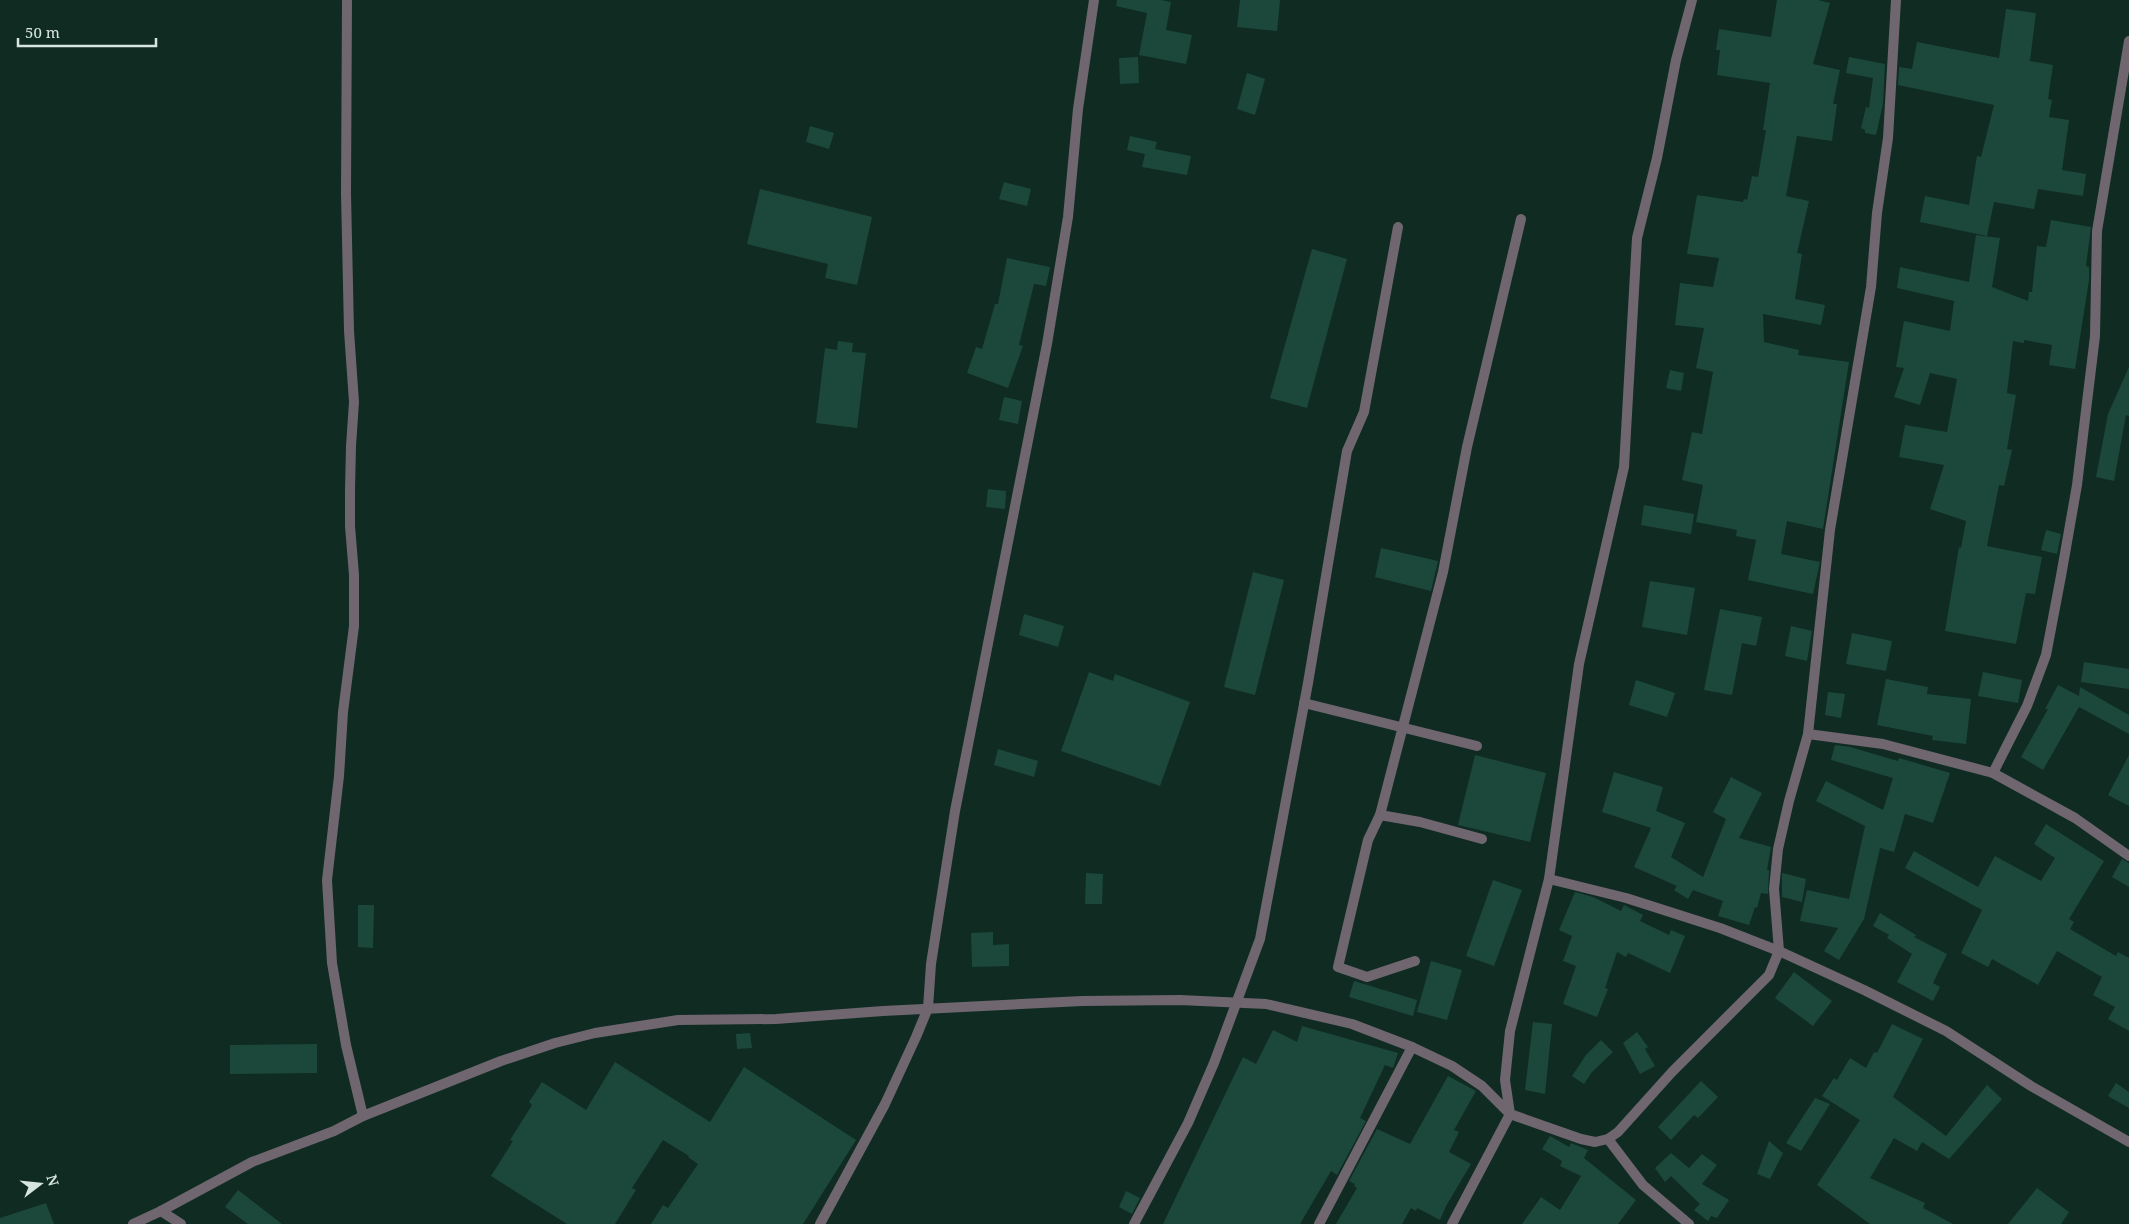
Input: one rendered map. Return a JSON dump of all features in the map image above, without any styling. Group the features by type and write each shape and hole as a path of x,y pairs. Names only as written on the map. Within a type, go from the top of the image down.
{"street":[{"path":"347,0 346,193 349,331 354,402 350,490 354,626 343,712 339,776 327,880 332,963 346,1045 363,1116"},
{"path":"820,1224 885,1104 928,1008 931,964 956,811 1047,344 1068,217 1078,109 1094,0"},
{"path":"1452,1224 1510,1114 1505,1080 1510,1031 1549,879 1579,664 1624,467 1637,238 1657,158 1676,60 1692,0"},
{"path":"132,1224 161,1211 252,1162 334,1131 363,1116 501,1061 555,1043 595,1033 678,1020 776,1019 928,1008 1082,1001 1180,1000 1266,1004 1352,1024 1412,1047 1452,1066 1482,1086 1510,1114 1581,1139 1595,1142 1608,1139 1618,1132 1684,1059 1770,975 1779,952 1774,889 1778,849 1789,800 1808,734 1830,530 1871,288 1877,213 1888,138 1896,0"},
{"path":"1993,773 2027,706 2046,655 2061,576 2077,485 2095,336 2097,231 2129,41"},
{"path":"1415,961 1367,977 1338,967 1368,840 1380,815 1443,572 1467,447 1521,219"},
{"path":"1134,1224 1188,1123 1214,1063 1260,939 1304,703 1347,451 1364,412 1398,227"},
{"path":"1304,703 1477,746"},
{"path":"1808,734 1883,744 1993,773 2075,818 2129,856"},
{"path":"1380,815 1420,822 1482,839"},
{"path":"1549,879 1626,898 1720,928 1864,990 1946,1031 2031,1086 2129,1142"},
{"path":"1319,1224 1412,1047"},
{"path":"1608,1139 1644,1185 1689,1224"},
{"path":"161,1211 182,1224"}],"building":[{"path":"1117,0 1161,0 1171,2 1166,30 1192,35 1186,64 1139,55 1147,13 1116,6"},
{"path":"1240,0 1280,0 1277,31 1237,27"},
{"path":"1777,0 1818,0 1830,3 1813,64 1840,70 1833,104 1837,104 1832,141 1797,136 1786,196 1809,201 1797,253 1802,254 1795,299 1825,305 1821,325 1763,314 1764,342 1799,350 1798,355 1849,362 1823,529 1787,521 1781,554 1820,562 1813,594 1748,580 1756,540 1736,536 1737,530 1696,522 1703,485 1682,480 1692,432 1702,434 1713,372 1696,368 1704,328 1675,325 1680,283 1713,287 1719,258 1687,254 1697,195 1743,202 1744,199 1747,200 1752,176 1758,177 1766,130 1763,130 1770,83 1717,75 1720,50 1716,50 1719,29 1771,37"},
{"path":"2006,9 2036,13 2030,61 2053,65 2048,99 2052,100 2049,117 2069,120 2062,170 2086,174 2083,196 2038,189 2034,209 1994,202 1987,236 1920,222 1925,196 1969,205 1977,156 1981,157 1994,105 1898,85 1899,67 1912,69 1917,42 1999,58"},
{"path":"1138,57 1139,83 1120,84 1119,58"},
{"path":"1849,57 1885,64 1883,104 1876,135 1865,133 1865,130 1861,128 1866,107 1869,108 1873,78 1846,73"},
{"path":"1247,73 1265,79 1255,115 1237,109"},
{"path":"810,126 834,133 829,149 806,142"},
{"path":"1130,136 1157,142 1155,149 1191,156 1187,175 1142,167 1145,154 1127,150"},
{"path":"1004,182 1031,189 1027,206 999,199"},
{"path":"760,189 872,217 857,285 825,278 828,264 747,244"},
{"path":"2051,220 2091,227 2086,266 2089,267 2089,280 2075,369 2049,365 2052,345 2024,340 2024,343 2013,341 2007,393 2016,395 2007,449 2012,450 2004,486 1999,485 1987,546 2042,557 2035,594 2026,593 2016,644 1945,631 1959,547 1961,548 1966,521 1930,509 1944,465 1899,457 1905,425 1947,432 1957,379 1930,373 1920,405 1894,397 1904,368 1896,367 1904,321 1950,331 1954,301 1897,288 1900,267 1969,282 1976,235 2000,238 1992,287 2028,301 2029,292 2032,292 2037,246 2046,247"},
{"path":"1312,249 1347,259 1307,408 1270,398"},
{"path":"1007,258 1050,267 1046,286 1034,284 1019,345 1023,346 1008,388 967,373 976,347 982,349 995,304 998,304"},
{"path":"838,341 853,343 852,352 866,353 857,428 816,423 825,348 837,350"},
{"path":"2129,367 2129,416 2126,415 2114,481 2096,477 2108,414"},
{"path":"1670,370 1684,373 1681,391 1666,388"},
{"path":"1004,397 1022,401 1018,424 999,420"},
{"path":"988,489 1006,491 1005,509 986,507"},
{"path":"1644,505 1694,514 1691,534 1641,525"},
{"path":"2046,530 2061,534 2057,554 2041,550"},
{"path":"1381,548 1438,561 1431,591 1375,577"},
{"path":"1253,572 1284,580 1255,695 1224,687"},
{"path":"1650,581 1695,588 1687,635 1642,627"},
{"path":"1720,609 1762,617 1756,646 1742,643 1732,695 1704,690"},
{"path":"1024,614 1064,626 1058,647 1019,635"},
{"path":"1791,626 1812,631 1807,661 1785,656"},
{"path":"1852,633 1892,641 1886,671 1846,664"},
{"path":"2084,662 2129,669 2129,689 2081,682"},
{"path":"1089,672 1113,681 1115,674 1190,702 1160,786 1061,751"},
{"path":"1983,672 2022,680 2018,703 1978,696"},
{"path":"1886,679 1928,687 1927,694 1971,699 1966,744 1932,740 1933,736 1877,725"},
{"path":"1636,680 1675,693 1667,717 1629,705"},
{"path":"2058,685 2079,696 2080,687 2129,715 2129,734 2079,707 2043,770 2021,757 2048,709 2045,709"},
{"path":"1828,692 1845,694 1841,718 1825,715"},
{"path":"1835,745 1850,747 1898,761 1899,758 1950,773 1933,823 1905,814 1894,852 1880,848 1864,919 1839,960 1824,951 1838,928 1800,921 1807,890 1849,899 1865,826 1816,801 1826,781 1883,810 1893,778 1831,760"},
{"path":"998,749 1038,761 1034,777 994,765"},
{"path":"1475,755 1546,773 1530,842 1458,825"},
{"path":"2129,755 2129,806 2108,795"},
{"path":"1614,772 1663,787 1656,811 1685,823 1671,857 1703,877 1726,819 1713,812 1731,777 1762,793 1739,838 1771,847 1767,870 1769,870 1768,894 1761,893 1757,908 1755,907 1749,925 1718,916 1723,901 1693,890 1688,899 1674,890 1677,886 1634,867 1651,828 1602,812"},
{"path":"2046,824 2104,861 2069,919 2074,922 2070,929 2116,956 2118,952 2129,958 2129,1031 2108,1019 2115,1007 2093,995 2102,977 2057,951 2038,985 1992,959 1988,967 1961,953 1982,910 1905,868 1914,851 1978,887 1995,856 2041,881 2055,858 2034,844"},
{"path":"2122,859 2129,863 2129,887 2112,877"},
{"path":"1086,873 1103,874 1102,904 1085,904"},
{"path":"1782,873 1806,879 1802,902 1782,897"},
{"path":"1493,880 1522,890 1494,966 1466,956"},
{"path":"1575,892 1593,897 1621,911 1624,905 1643,915 1640,921 1669,935 1671,930 1685,936 1670,973 1628,953 1626,957 1617,952 1605,988 1608,989 1597,1017 1563,1004 1576,966 1563,961 1572,936 1559,930"},
{"path":"358,905 374,905 373,948 358,947"},
{"path":"1880,913 1916,935 1914,937 1947,954 1933,983 1940,987 1933,1001 1897,982 1912,954 1887,938 1889,935 1873,926"},
{"path":"993,932 993,945 1009,944 1009,966 972,967 971,933"},
{"path":"1431,961 1462,970 1447,1020 1417,1012"},
{"path":"1794,972 1832,1001 1813,1026 1775,998"},
{"path":"1354,981 1417,1000 1413,1016 1349,997"},
{"path":"1533,1022 1552,1024 1545,1094 1525,1090"},
{"path":"1892,1024 1923,1039 1893,1097 1946,1136 1987,1085 2002,1099 1949,1159 1922,1142 1917,1151 1894,1138 1870,1178 1925,1203 1923,1208 1953,1224 1870,1224 1817,1185 1860,1120 1822,1096 1834,1078 1837,1080 1850,1058 1866,1068 1874,1052 1877,1053"},
{"path":"1302,1026 1398,1053 1393,1068 1385,1065 1360,1118 1366,1121 1337,1175 1331,1171 1300,1224 1163,1224 1243,1057 1256,1064 1273,1030 1297,1042"},
{"path":"1637,1032 1648,1047 1645,1049 1655,1066 1640,1074 1623,1043"},
{"path":"750,1033 752,1048 737,1049 736,1034"},
{"path":"1601,1040 1613,1052 1592,1072 1584,1084 1572,1076 1586,1055"},
{"path":"317,1044 317,1073 230,1074 230,1045"},
{"path":"615,1062 710,1122 744,1067 856,1140 803,1224 651,1224 663,1205 668,1208 698,1164 689,1156 663,1140 632,1188 636,1190 615,1224 567,1224 491,1176 513,1141 510,1140 532,1105 529,1102 542,1082 586,1110"},
{"path":"1448,1076 1476,1091 1454,1130 1459,1132 1449,1152 1471,1164 1446,1206 1440,1220 1417,1208 1416,1211 1411,1208 1402,1224 1336,1224 1357,1188 1354,1186 1355,1184 1349,1181 1377,1129 1410,1144"},
{"path":"1701,1081 1718,1097 1698,1118 1694,1115 1671,1140 1658,1127"},
{"path":"2116,1083 2129,1092 2129,1108 2108,1096"},
{"path":"1815,1098 1830,1104 1801,1151 1786,1143"},
{"path":"1550,1136 1569,1147 1571,1143 1588,1150 1584,1158 1636,1200 1618,1224 1522,1224 1541,1197 1560,1210 1581,1176 1560,1166 1562,1161 1542,1149"},
{"path":"1769,1141 1783,1153 1770,1179 1757,1174"},
{"path":"1671,1153 1689,1168 1702,1154 1717,1165 1702,1184 1729,1200 1717,1218 1711,1216 1708,1221 1694,1210 1700,1204 1671,1176 1665,1182 1655,1168"},
{"path":"2037,1188 2069,1212 2061,1224 2008,1224"},
{"path":"238,1190 282,1224 248,1224 225,1207"},
{"path":"1126,1191 1140,1198 1132,1214 1119,1207"},
{"path":"46,1203 54,1224 0,1224 0,1218"}]}
